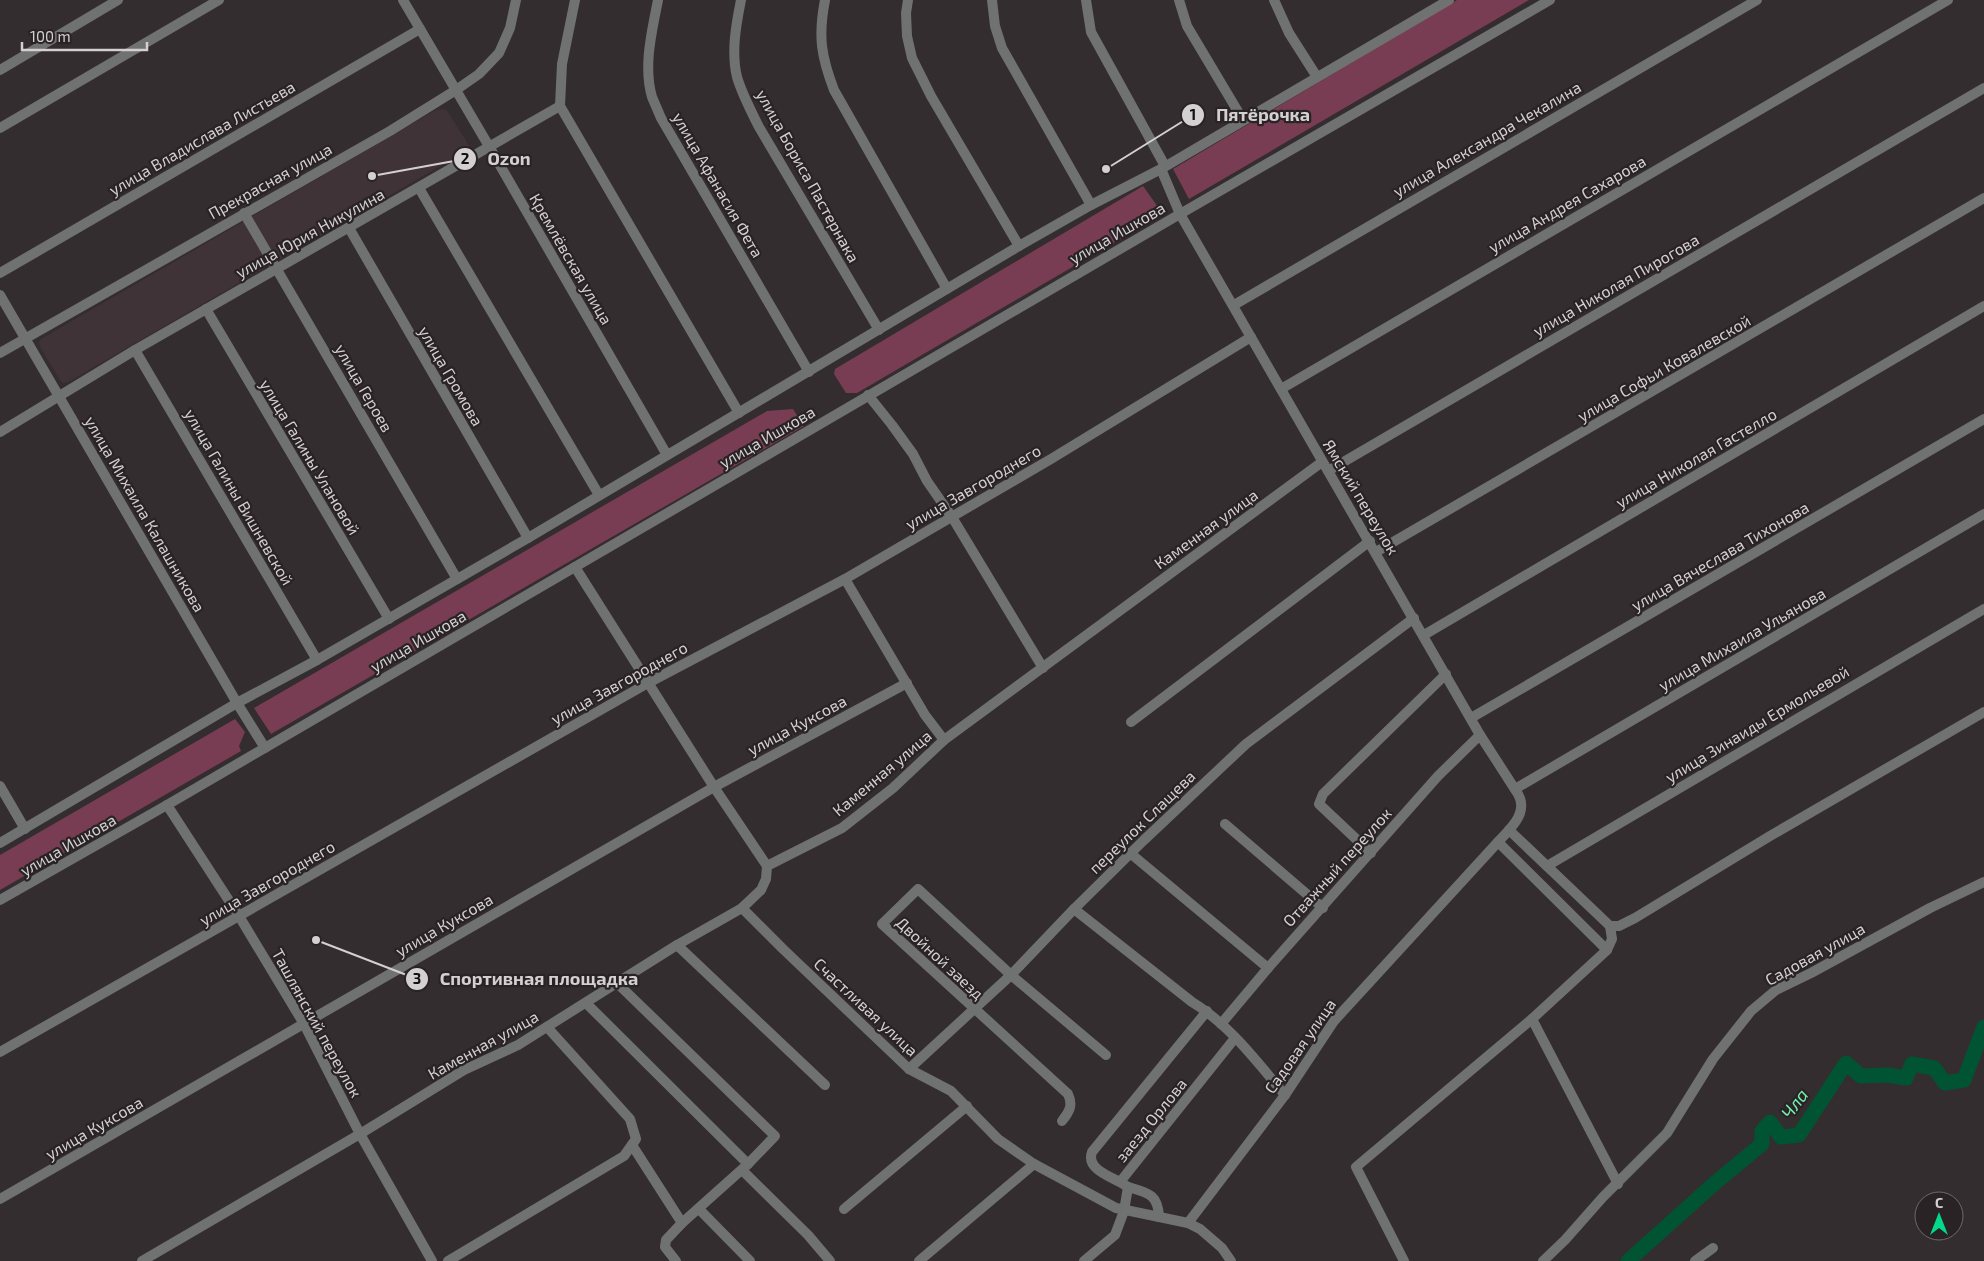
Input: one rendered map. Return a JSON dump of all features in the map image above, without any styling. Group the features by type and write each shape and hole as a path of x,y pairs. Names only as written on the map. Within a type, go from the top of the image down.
{"street":[{"path":"0,70 118,0"},
{"path":"0,128 219,0"},
{"name":"Кремлёвская улица","path":"403,0 667,455"},
{"name":"Прекрасная улица","path":"0,353 390,131 456,90 479,74 499,53 510,28 516,0"},
{"path":"575,0 562,64 560,106 739,413"},
{"name":"улица Афанасия Фета","path":"658,0 648,66 652,96 661,118 808,372"},
{"name":"улица Бориса Пастернака","path":"741,0 734,49 737,76 746,100 759,127 878,330"},
{"path":"824,0 820,36 824,65 834,90 947,289"},
{"path":"908,0 906,13 907,36 912,58 931,96 1020,246"},
{"path":"992,0 995,26 1002,48 1091,205"},
{"name":"Ямский переулок","path":"1086,0 1091,32 1163,167 1180,214 1480,734 1516,791"},
{"path":"1179,0 1188,26 1243,120"},
{"path":"1274,0 1289,33 1317,78"},
{"name":"улица Ишкова","path":"0,843 237,703 317,660 528,538 1020,246 1091,205 1163,167 1449,0"},
{"name":"улица Ишкова","path":"0,900 167,805 1550,0"},
{"name":"улица Александра Чекалина","path":"1234,305 1757,0"},
{"name":"улица Андрея Сахарова","path":"1281,389 1948,0"},
{"name":"улица Владислава Листьева","path":"0,273 420,29"},
{"name":"улица Николая Пирогова","path":"1325,467 1984,88"},
{"name":"улица Юрия Никулина","path":"0,432 135,350 276,268 490,148 560,106"},
{"path":"420,188 599,495"},
{"name":"улица Софьи Ковалевской","path":"1376,552 1984,198"},
{"name":"улица Героев","path":"244,213 457,579"},
{"name":"улица Громова","path":"348,228 528,538"},
{"name":"улица Михаила Калашникова","path":"0,294 265,748"},
{"name":"улица Николая Гастелло","path":"1424,635 1984,306"},
{"name":"улица Галины Улановой","path":"206,309 389,619"},
{"name":"улица Завгороднего","path":"0,1052 648,683 845,579 952,517 1251,337"},
{"name":"улица Галины Вишневской","path":"135,350 317,660"},
{"path":"868,396 913,454 927,481 952,517 1043,668"},
{"name":"улица Вячеслава Тихонова","path":"1471,718 1984,419"},
{"name":"Каменная улица","path":"142,1261 360,1134 464,1070 518,1045 677,945 742,908 761,890 766,879 767,866 842,828 892,788 944,740 1325,467"},
{"name":"улица Михаила Ульянова","path":"1516,791 1984,514"},
{"path":"1131,722 1370,541"},
{"path":"575,566 714,787 767,866"},
{"path":"845,579 925,715 944,740"},
{"name":"улица Зинаиды Ермольевой","path":"1546,866 1984,609"},
{"name":"переулок Слащева","path":"909,1069 1012,975 1130,853 1246,744 1414,618"},
{"path":"1371,853 1319,804 1323,794 1446,674"},
{"name":"улица Куксова","path":"0,1199 714,787 907,683"},
{"path":"1610,926 1619,926 1635,918 1770,836 1984,712"},
{"name":"Отважный переулок","path":"1222,1024 1268,968 1438,776 1480,734"},
{"path":"0,786 25,829"},
{"name":"Садовая улица","path":"1188,1223 1285,1095 1334,1021 1509,830 1523,809 1522,800 1516,791"},
{"name":"Ташлянский переулок","path":"167,805 239,916 304,1024 360,1134 432,1261"},
{"path":"1225,824 1322,908"},
{"path":"1404,1261 1356,1167 1532,1019 1607,950 1612,939 1610,926 1509,830"},
{"path":"1498,842 1607,950"},
{"path":"1130,853 1268,968"},
{"name":"Садовая улица","path":"1543,1261 1565,1240 1603,1197 1668,1133 1713,1058 1751,1011 1776,990 1930,908 1984,882"},
{"name":"Двойной заезд","path":"1062,1121 1070,1109 1071,1102 1068,1094 882,924 918,889 1012,975 1106,1055"},
{"name":"Счастливая улица","path":"742,908 909,1069 951,1090 998,1139 1034,1164 1124,1211 1188,1223"},
{"path":"1074,909 1222,1024 1285,1095"},
{"path":"677,945 825,1085"},
{"path":"618,983 776,1136 666,1240 665,1247 676,1261"},
{"path":"586,1003 745,1167 830,1261"},
{"name":"заезд Орлова","path":"1207,1011 1092,1152 1090,1157 1091,1163 1099,1171 1124,1184 1235,1038"},
{"path":"1532,1019 1618,1184"},
{"path":"448,1261 624,1156 636,1139 630,1119 547,1027"},
{"path":"844,1209 967,1106"},
{"path":"632,1145 682,1223"},
{"path":"919,1261 1034,1164"},
{"path":"1084,1261 1115,1235 1124,1211 1124,1184 1147,1192 1153,1197 1158,1207 1159,1217"},
{"path":"699,1209 750,1261"},
{"path":"1188,1223 1200,1229 1222,1248 1231,1261"},
{"path":"1695,1261 1713,1248"}],"shaded area":[{"path":"1457,0 1529,0 1189,199 1173,169"},
{"path":"443,109 447,111 469,146 466,151 68,382 63,383 60,380 40,347 39,342 41,339 436,110"},
{"path":"1143,186 1163,214 857,393 846,393 834,374 835,369"},
{"path":"793,409 804,426 271,734 254,708 767,411"},
{"path":"235,719 245,732 239,746 241,751 0,890 0,855"}],"waterway":[{"name":"Чла","path":"1628,1261 1716,1182 1762,1144 1762,1131 1770,1122 1781,1137 1799,1135 1846,1063 1861,1076 1887,1075 1906,1078 1912,1064 1934,1068 1945,1083 1964,1080 1984,1027"}],"place":[{"name":"Пятёрочка","path":"1106,169"},
{"name":"Ozon","path":"372,176"},
{"name":"Спортивная площадка","path":"316,940"}]}
